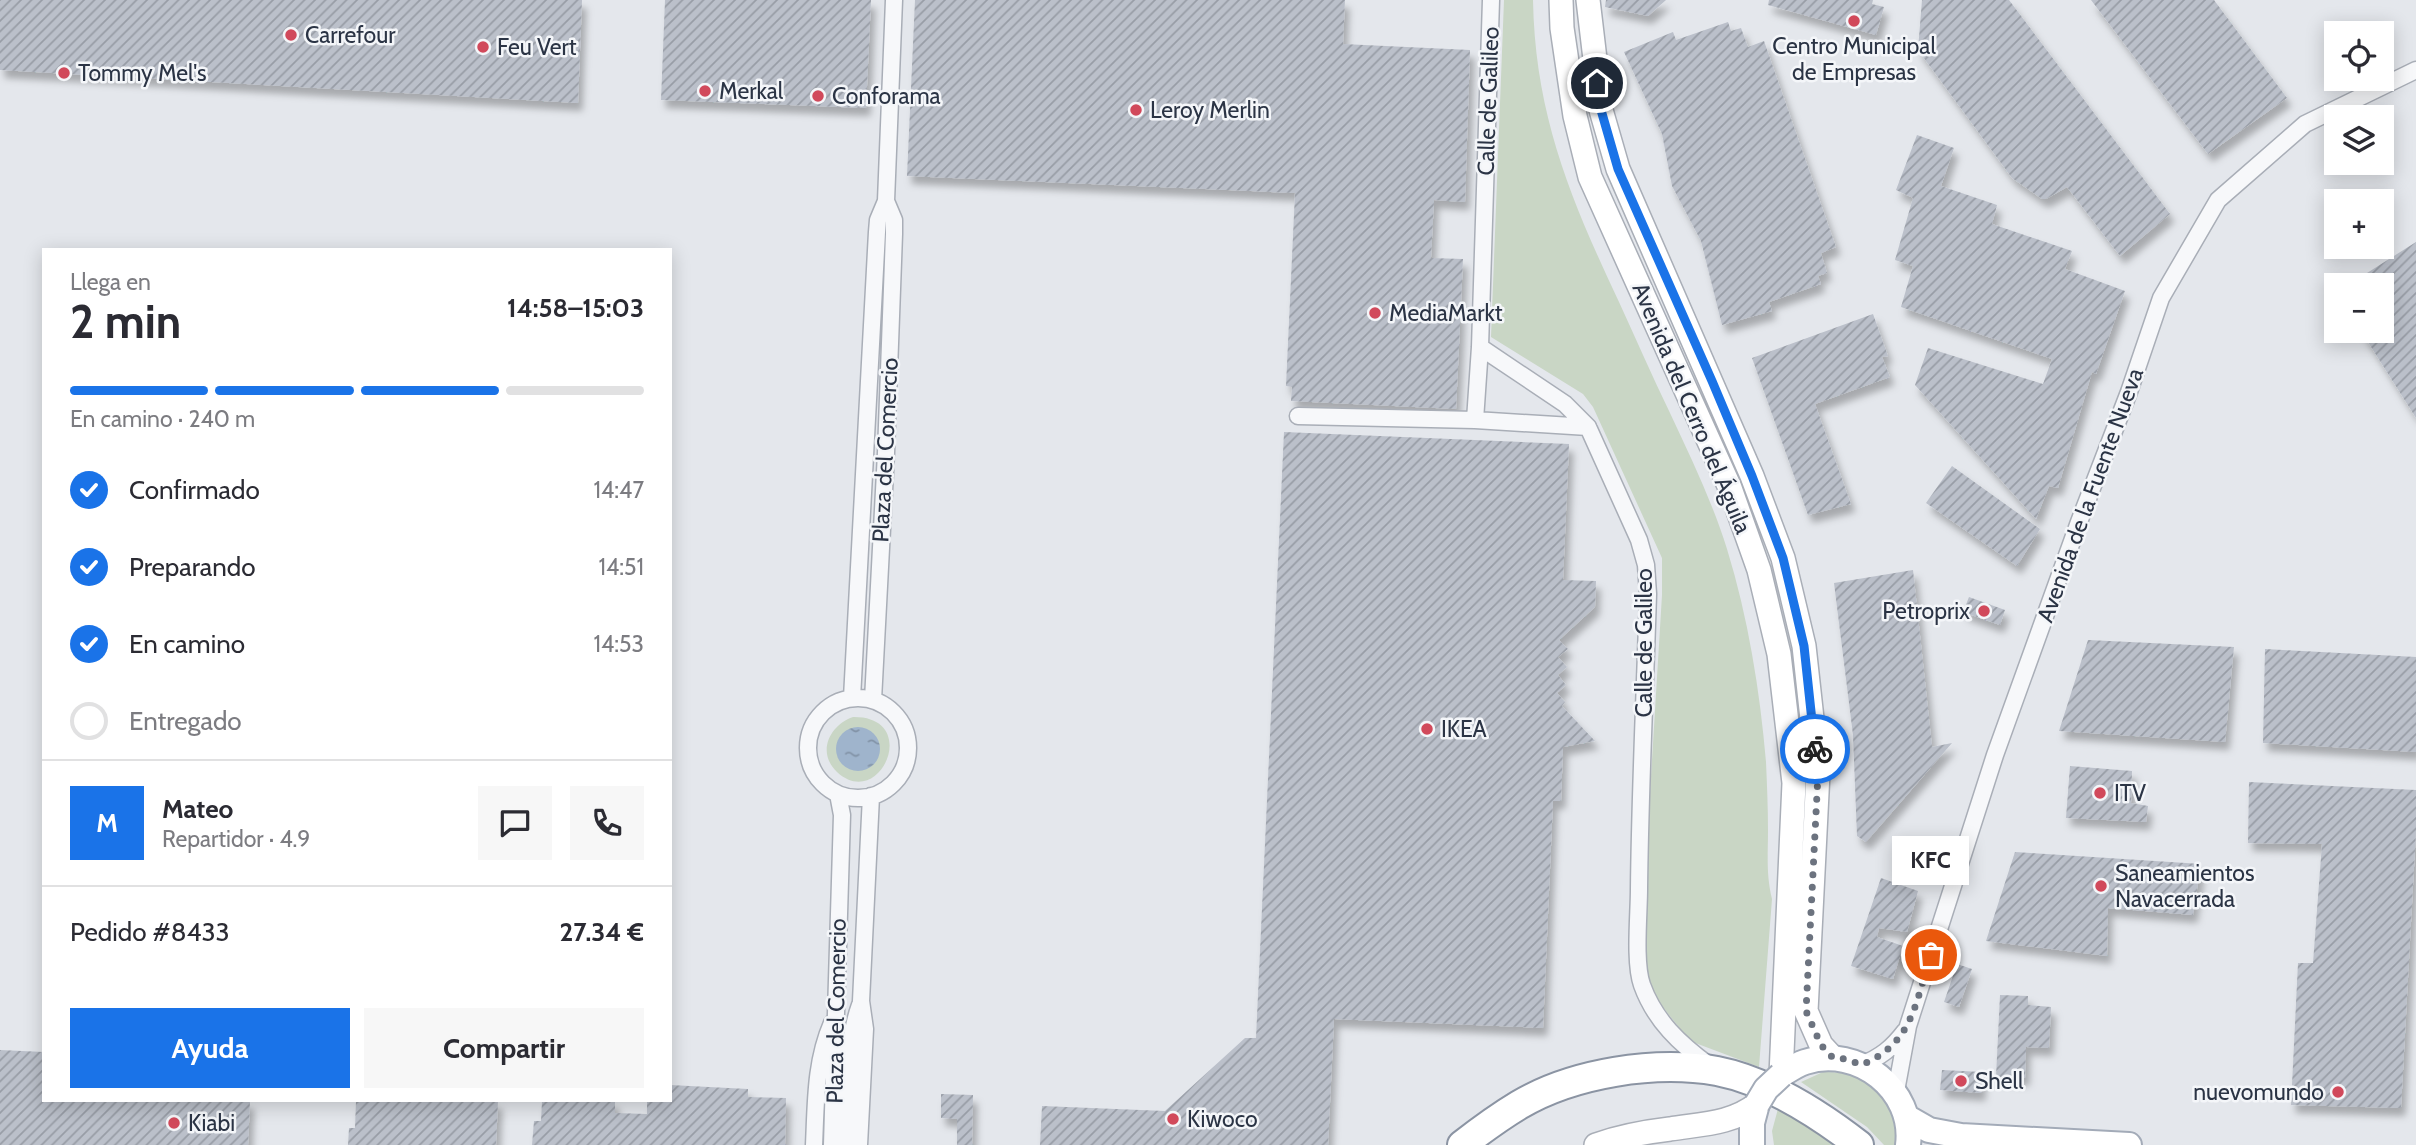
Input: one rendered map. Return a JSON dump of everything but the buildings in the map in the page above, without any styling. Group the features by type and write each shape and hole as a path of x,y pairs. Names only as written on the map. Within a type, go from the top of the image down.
{"highway":[{"path":"1462,1145 1521,1104 1546,1092 1591,1076 1675,1067 1717,1071 1755,1083 1814,1112 1859,1145"}],"main road":[{"name":"Avenida del Cerro del Águila","path":"1561,0 1562,28 1574,116 1590,177 1730,488 1759,570 1779,654 1794,783 1781,1075"},
{"name":"Avenida del Cerro del Águila","path":"1588,0 1601,110 1618,169 1742,452 1786,570 1804,646 1818,774 1806,1011 1821,1045 1833,1058"},
{"path":"1752,1145 1752,1123 1757,1104 1766,1090 1781,1075 1804,1062 1833,1058 1847,1059 1861,1065 1877,1074 1896,1091 1908,1118 1908,1145"},
{"path":"1596,1145 1731,1119 1757,1104"},
{"path":"1908,1118 1929,1130 1961,1136 2129,1145"}],"street":[{"name":"Plaza del Comercio","path":"852,698 877,232 878,220 886,201 894,0"},
{"name":"Calle de Galileo","path":"1491,0 1480,347 1565,404 1588,427 1639,540 1646,565 1648,594 1639,839 1638,951 1641,983 1657,1018 1680,1043 1717,1071"},
{"name":"Avenida de la Fuente Nueva","path":"1896,1091 1908,1026 1995,755 2078,522 2129,393 2161,298 2218,200 2305,124 2416,70"},
{"name":"Plaza del Comercio","path":"873,700 894,234 894,220 886,201"},
{"path":"1475,420 1480,347"},
{"path":"1298,416 1475,420 1588,427"},
{"path":"852,698 873,700 887,707 898,718 908,749 905,765 897,779 886,790 871,796 854,798 838,794 825,786 815,774 809,760 811,728 821,713 835,703 852,698"},
{"name":"Plaza del Comercio","path":"832,1145 842,815 838,794"},
{"name":"Plaza del Comercio","path":"859,1145 865,1029 861,1001 871,796"},
{"path":"846,1145 854,1020 861,1001"},
{"path":"814,1145 817,1074 824,1042 834,1018"},
{"name":"Avenida de la Fuente Nueva","path":"1861,1065 1893,1047 1908,1026"}],"green space":[{"path":"1504,0 1533,0 1535,42 1548,119 1571,192 1708,497 1727,549 1741,601 1757,681 1766,762 1768,873 1772,899 1759,1067 1690,1041 1661,1005 1648,979 1644,945 1662,558 1593,407 1583,394 1491,337"},
{"path":"853,717 874,721 886,731 890,745 887,759 879,772 867,780 853,781 837,772 827,756 828,740 832,733"},
{"path":"1823,1072 1855,1076 1878,1090 1887,1100 1892,1113 1896,1128 1896,1145 1884,1145 1867,1127 1801,1082"},
{"path":"1779,1105 1840,1145 1774,1145 1772,1131"}],"water":[{"path":"858,727 873,734 880,749 873,764 858,771 843,764 836,749 843,734"}],"way so far":[{"path":"1815,749 1818,774 1806,1011 1821,1045 1833,1058 1847,1059 1861,1065 1893,1047 1908,1026 1931,955"}],"place":[{"name":"Centro Municipal de Empresas","path":"1854,21"},
{"name":"Carrefour","path":"291,35"},
{"name":"Feu Vert","path":"483,47"},
{"name":"Tommy Mel's","path":"64,73"},
{"name":"Merkal","path":"705,91"},
{"name":"Conforama","path":"818,96"},
{"name":"Leroy Merlin","path":"1136,110"},
{"name":"MediaMarkt","path":"1375,313"},
{"name":"Petroprix","path":"1984,611"},
{"name":"IKEA","path":"1427,729"},
{"name":"ITV","path":"2100,793"},
{"name":"Saneamientos Navacerrada","path":"2101,886"},
{"name":"KFC","path":"1931,955"},
{"name":"Shell","path":"1961,1081"},
{"name":"nuevomundo","path":"2338,1092"},
{"name":"Kiwoco","path":"1173,1119"},
{"name":"Kiabi","path":"174,1123"}],"route":[{"path":"1597,83 1601,110 1618,169 1712,381 1783,558 1804,646 1815,749"}]}
